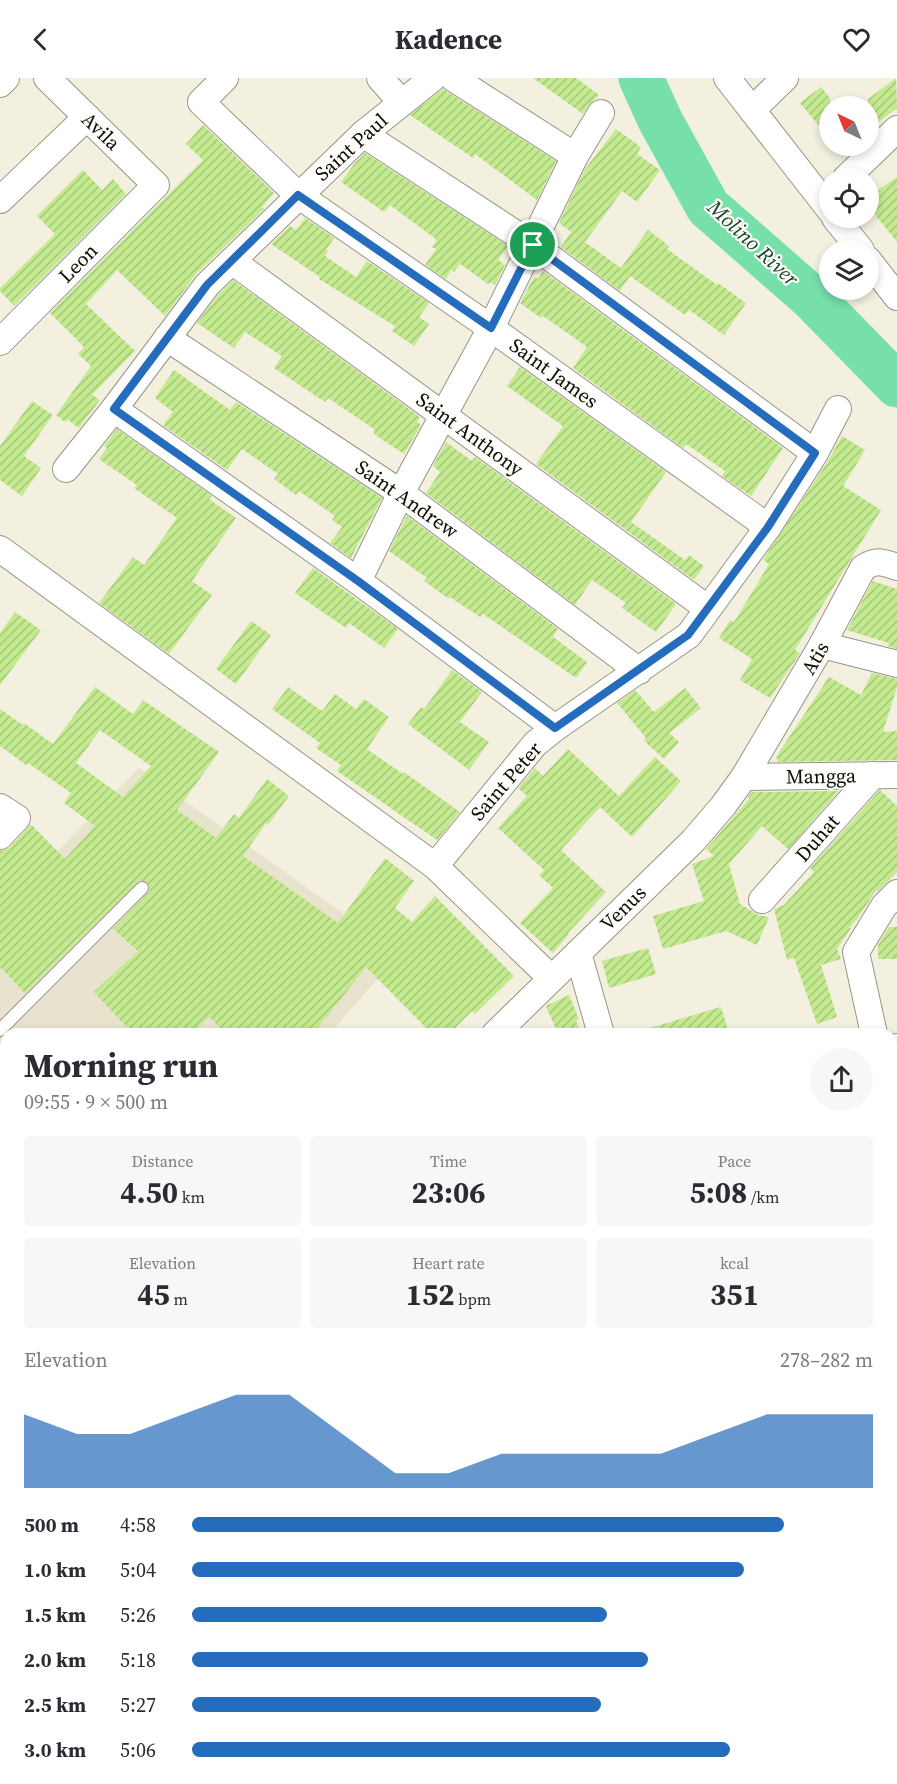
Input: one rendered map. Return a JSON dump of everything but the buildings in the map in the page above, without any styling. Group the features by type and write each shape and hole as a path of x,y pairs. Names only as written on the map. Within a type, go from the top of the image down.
{"street":[{"path":"0,84 6,78"},
{"name":"Avila","path":"46,78 156,185"},
{"name":"Saint James","path":"225,78 201,102 298,195 491,328 768,527"},
{"path":"380,78 401,102"},
{"name":"Saint Paul","path":"66,469 207,285 363,134 433,78"},
{"path":"453,78 575,156"},
{"path":"727,78 819,194"},
{"path":"752,110 786,78"},
{"path":"358,581 401,493 491,328 575,156 601,113"},
{"path":"0,200 87,117"},
{"path":"856,168 897,129"},
{"path":"363,134 533,245 815,453"},
{"name":"Leon","path":"0,342 156,185"},
{"name":"Saint Anthony","path":"232,261 707,608"},
{"path":"879,272 894,288"},
{"name":"Saint Andrew","path":"167,338 401,493 639,671"},
{"path":"114,409 358,581 555,728"},
{"name":"Saint Peter","path":"435,866 536,744 555,728 688,635 768,527 815,453 838,409"},
{"path":"0,549 435,866 550,978"},
{"name":"Atis","path":"744,777 822,645 863,568 872,562 882,562 897,567"},
{"path":"822,645 897,664"},
{"name":"Mangga","path":"744,777 885,775"},
{"name":"Duhat","path":"762,900 885,775"},
{"name":"Venus","path":"501,1028 693,841 744,777"},
{"path":"873,1028 856,952 893,903"},
{"path":"578,953 599,1028"}],"lane":[{"path":"2,1028 142,888"}],"shaded area":[{"path":"139,768 400,954 334,1028 0,1028 0,910"}],"waterway":[{"name":"Molino River","path":"641,78 660,120 708,207 812,298 897,385"}],"route":[{"path":"298,195 491,328 533,245 815,453 768,527 688,635 555,728 358,581 114,409 207,285 298,195"}]}
